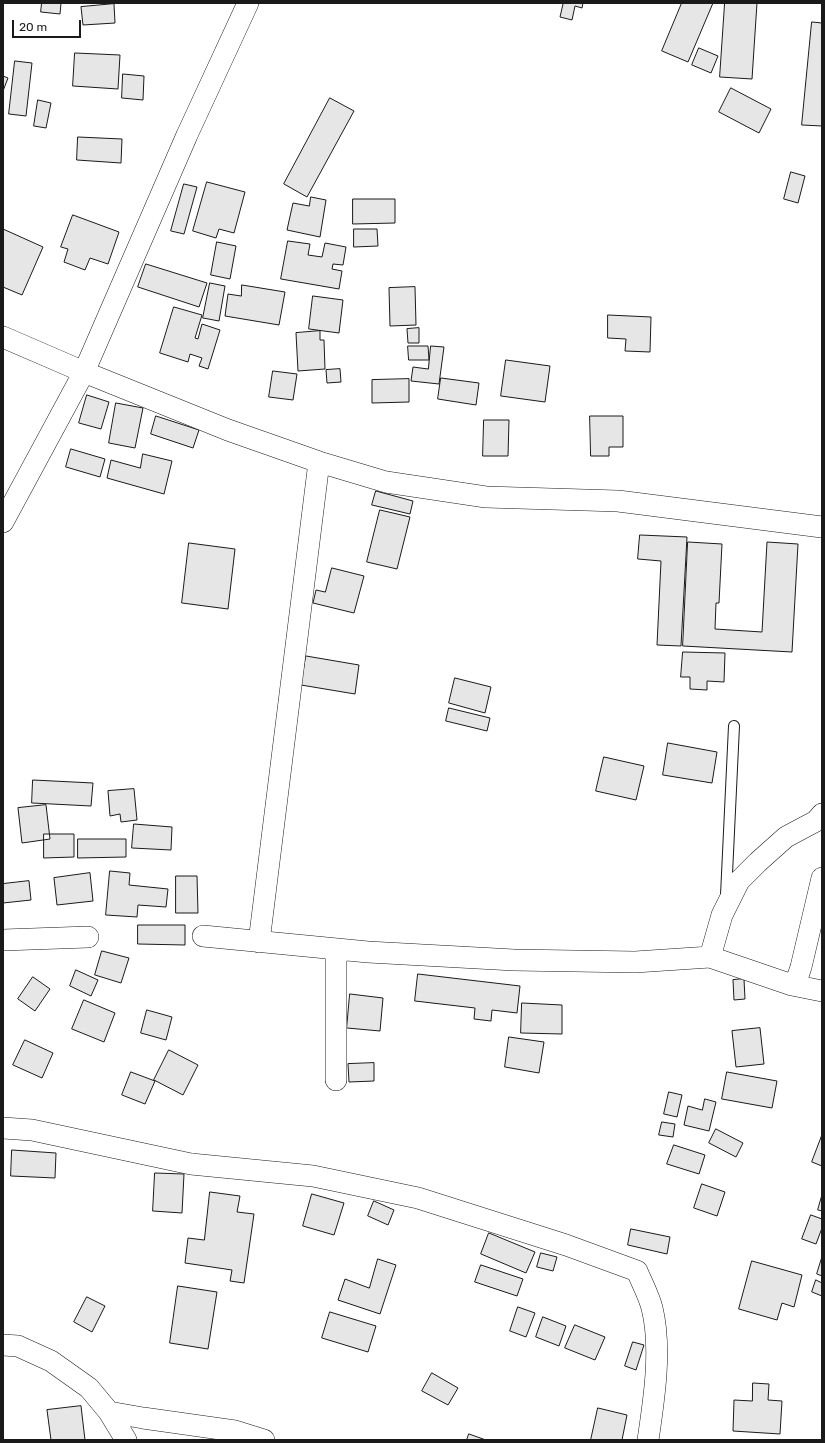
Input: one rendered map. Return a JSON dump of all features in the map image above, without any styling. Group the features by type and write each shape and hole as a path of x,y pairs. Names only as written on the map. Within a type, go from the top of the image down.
{"street":[{"path":"3,522 84,372 187,135 248,3"},
{"path":"3,337 84,372 228,430 319,462 386,482 486,496 618,501 822,527"},
{"path":"259,942 319,462"},
{"path":"710,957 722,915 739,881 786,837 816,821 822,814"},
{"path":"792,985 801,967 822,878"},
{"path":"203,936 336,949 514,960 635,962 710,957 792,985 822,990"},
{"path":"3,940 88,937"},
{"path":"336,949 336,1080"},
{"path":"3,1128 32,1130 191,1164 313,1176 418,1198 566,1245 637,1271 652,1306 656,1329 655,1395 648,1440"},
{"path":"3,1345 18,1346 51,1361 89,1388 109,1412 126,1440"},
{"path":"109,1412 236,1431 264,1440"}],"lane":[{"path":"726,907 734,726"}],"building":[{"path":"42,3 61,3 60,14 41,12"},
{"path":"558,3 583,3 582,8 575,6 572,20 560,17 563,4"},
{"path":"682,3 713,3 688,62 662,51"},
{"path":"725,3 757,3 752,79 720,77"},
{"path":"114,4 115,23 83,25 81,7"},
{"path":"812,22 822,23 822,126 802,125"},
{"path":"699,48 718,56 711,73 692,65"},
{"path":"75,53 120,55 118,89 73,86"},
{"path":"15,61 32,63 26,116 9,114"},
{"path":"123,74 144,76 143,100 122,98"},
{"path":"3,76 8,78 3,91"},
{"path":"731,88 771,109 759,133 719,112"},
{"path":"330,98 354,111 307,197 284,184"},
{"path":"38,100 51,103 46,128 34,126"},
{"path":"78,137 122,139 121,163 77,160"},
{"path":"791,172 805,176 798,203 784,199"},
{"path":"207,182 245,192 234,233 219,229 216,238 193,231"},
{"path":"184,184 197,187 184,234 171,231"},
{"path":"311,197 326,200 320,237 287,230 293,203 309,206"},
{"path":"353,199 395,199 395,223 353,224"},
{"path":"73,215 119,232 108,264 90,258 85,270 64,262 68,249 61,247"},
{"path":"3,229 43,247 22,295 3,287"},
{"path":"354,229 377,229 378,246 354,247"},
{"path":"288,241 310,244 308,255 322,257 325,243 346,247 343,265 333,264 332,269 342,271 339,289 281,279"},
{"path":"217,242 236,246 230,279 211,275"},
{"path":"146,264 207,283 199,307 138,287"},
{"path":"210,283 225,286 219,321 203,318"},
{"path":"242,285 285,292 279,325 225,316 228,294 241,296"},
{"path":"415,287 416,325 390,326 389,288"},
{"path":"313,296 343,300 339,333 309,329"},
{"path":"174,307 202,315 195,338 198,339 202,324 220,330 208,369 199,366 202,358 190,354 188,362 160,353"},
{"path":"608,315 651,317 650,352 625,351 626,339 608,338"},
{"path":"419,328 419,343 408,343 407,329"},
{"path":"320,331 320,340 324,340 325,369 298,371 296,333"},
{"path":"408,346 428,346 429,360 409,360"},
{"path":"431,346 444,347 439,384 411,381 413,367 428,369"},
{"path":"506,360 550,366 545,402 501,396"},
{"path":"340,369 341,382 327,383 326,370"},
{"path":"273,371 297,374 293,400 269,397"},
{"path":"441,378 479,383 476,405 438,399"},
{"path":"409,379 409,402 372,403 372,380"},
{"path":"87,395 109,402 101,429 79,423"},
{"path":"116,403 143,408 135,448 109,443"},
{"path":"156,416 199,430 193,448 151,434"},
{"path":"590,416 623,416 623,447 609,447 609,456 591,456"},
{"path":"484,420 509,420 508,456 483,456"},
{"path":"71,449 105,459 100,477 66,467"},
{"path":"143,454 172,461 164,494 107,478 111,460 140,468"},
{"path":"376,491 413,501 410,514 372,505"},
{"path":"380,510 410,517 397,569 367,562"},
{"path":"640,535 687,537 681,646 657,645 661,561 638,559"},
{"path":"688,542 722,544 719,603 716,603 715,629 762,632 767,542 798,544 792,652 683,646"},
{"path":"189,543 235,549 228,609 182,603"},
{"path":"332,568 364,576 354,613 313,603 316,590 325,592"},
{"path":"683,652 725,653 724,682 707,681 707,690 690,689 690,677 681,677"},
{"path":"306,656 359,665 355,694 301,685"},
{"path":"455,678 491,687 485,713 449,703"},
{"path":"449,708 490,718 487,731 446,721"},
{"path":"668,743 717,752 712,783 663,775"},
{"path":"604,757 644,766 636,800 596,791"},
{"path":"33,780 93,783 91,806 32,803"},
{"path":"134,789 137,820 121,822 120,814 110,816 108,791"},
{"path":"46,805 50,839 22,843 18,808"},
{"path":"134,824 172,827 171,850 132,848"},
{"path":"44,834 74,834 74,857 44,858"},
{"path":"78,839 126,839 126,857 78,858"},
{"path":"110,871 130,873 129,885 168,889 166,907 138,905 137,917 106,915"},
{"path":"90,873 93,901 57,905 54,878"},
{"path":"176,876 197,876 198,913 176,913"},
{"path":"29,881 31,900 3,903 3,884"},
{"path":"138,925 185,925 185,945 138,944"},
{"path":"102,951 129,958 121,983 95,975"},
{"path":"76,970 98,980 91,996 70,986"},
{"path":"418,974 520,986 517,1013 492,1010 491,1021 474,1019 475,1008 415,1001"},
{"path":"33,977 50,989 35,1011 18,999"},
{"path":"744,979 745,999 734,1000 733,980"},
{"path":"350,994 383,998 380,1031 347,1028"},
{"path":"84,1000 115,1013 104,1042 72,1029"},
{"path":"522,1003 562,1005 562,1034 521,1033"},
{"path":"147,1010 172,1017 166,1040 141,1033"},
{"path":"760,1028 764,1064 736,1067 732,1031"},
{"path":"509,1037 544,1042 539,1073 505,1067"},
{"path":"25,1040 53,1053 42,1078 13,1065"},
{"path":"169,1050 198,1065 183,1095 154,1080"},
{"path":"374,1063 374,1081 349,1082 348,1064"},
{"path":"131,1072 155,1081 145,1104 122,1095"},
{"path":"727,1072 777,1081 772,1108 722,1099"},
{"path":"669,1092 682,1095 677,1117 664,1114"},
{"path":"705,1099 716,1102 709,1131 684,1125 688,1106 702,1110"},
{"path":"662,1122 675,1124 673,1137 659,1135"},
{"path":"716,1129 743,1143 736,1157 709,1143"},
{"path":"822,1135 822,1166 812,1162"},
{"path":"674,1145 705,1155 699,1174 667,1164"},
{"path":"12,1150 56,1153 55,1178 11,1176"},
{"path":"155,1173 184,1174 182,1213 153,1211"},
{"path":"702,1184 725,1192 717,1216 694,1208"},
{"path":"210,1192 240,1196 237,1212 254,1214 244,1283 230,1281 232,1270 185,1263 188,1238 204,1240"},
{"path":"312,1194 344,1203 334,1235 303,1226"},
{"path":"822,1195 822,1211 818,1210"},
{"path":"374,1201 394,1210 388,1225 368,1216"},
{"path":"811,1215 822,1219 822,1228 816,1244 802,1239"},
{"path":"631,1229 670,1237 667,1254 628,1245"},
{"path":"489,1233 535,1252 526,1273 481,1254"},
{"path":"541,1253 557,1257 553,1271 537,1267"},
{"path":"822,1257 822,1276 817,1274"},
{"path":"378,1259 396,1265 380,1314 338,1300 345,1279 369,1288"},
{"path":"752,1261 802,1275 794,1307 782,1303 777,1320 739,1309"},
{"path":"481,1265 523,1279 517,1296 475,1282"},
{"path":"816,1280 822,1283 822,1296 812,1292"},
{"path":"178,1286 217,1292 208,1349 170,1343"},
{"path":"87,1297 105,1306 92,1332 74,1322"},
{"path":"518,1307 535,1313 526,1337 510,1331"},
{"path":"330,1312 376,1326 368,1352 322,1338"},
{"path":"543,1317 566,1326 559,1346 536,1337"},
{"path":"575,1325 605,1337 595,1360 565,1348"},
{"path":"633,1342 644,1345 636,1370 625,1366"},
{"path":"432,1373 458,1388 448,1405 422,1391"},
{"path":"753,1383 769,1384 768,1400 782,1401 780,1434 733,1431 734,1400 752,1401"},
{"path":"81,1406 85,1440 51,1440 47,1410"},
{"path":"598,1408 627,1415 622,1440 591,1440"},
{"path":"469,1434 486,1440 467,1440"}]}
